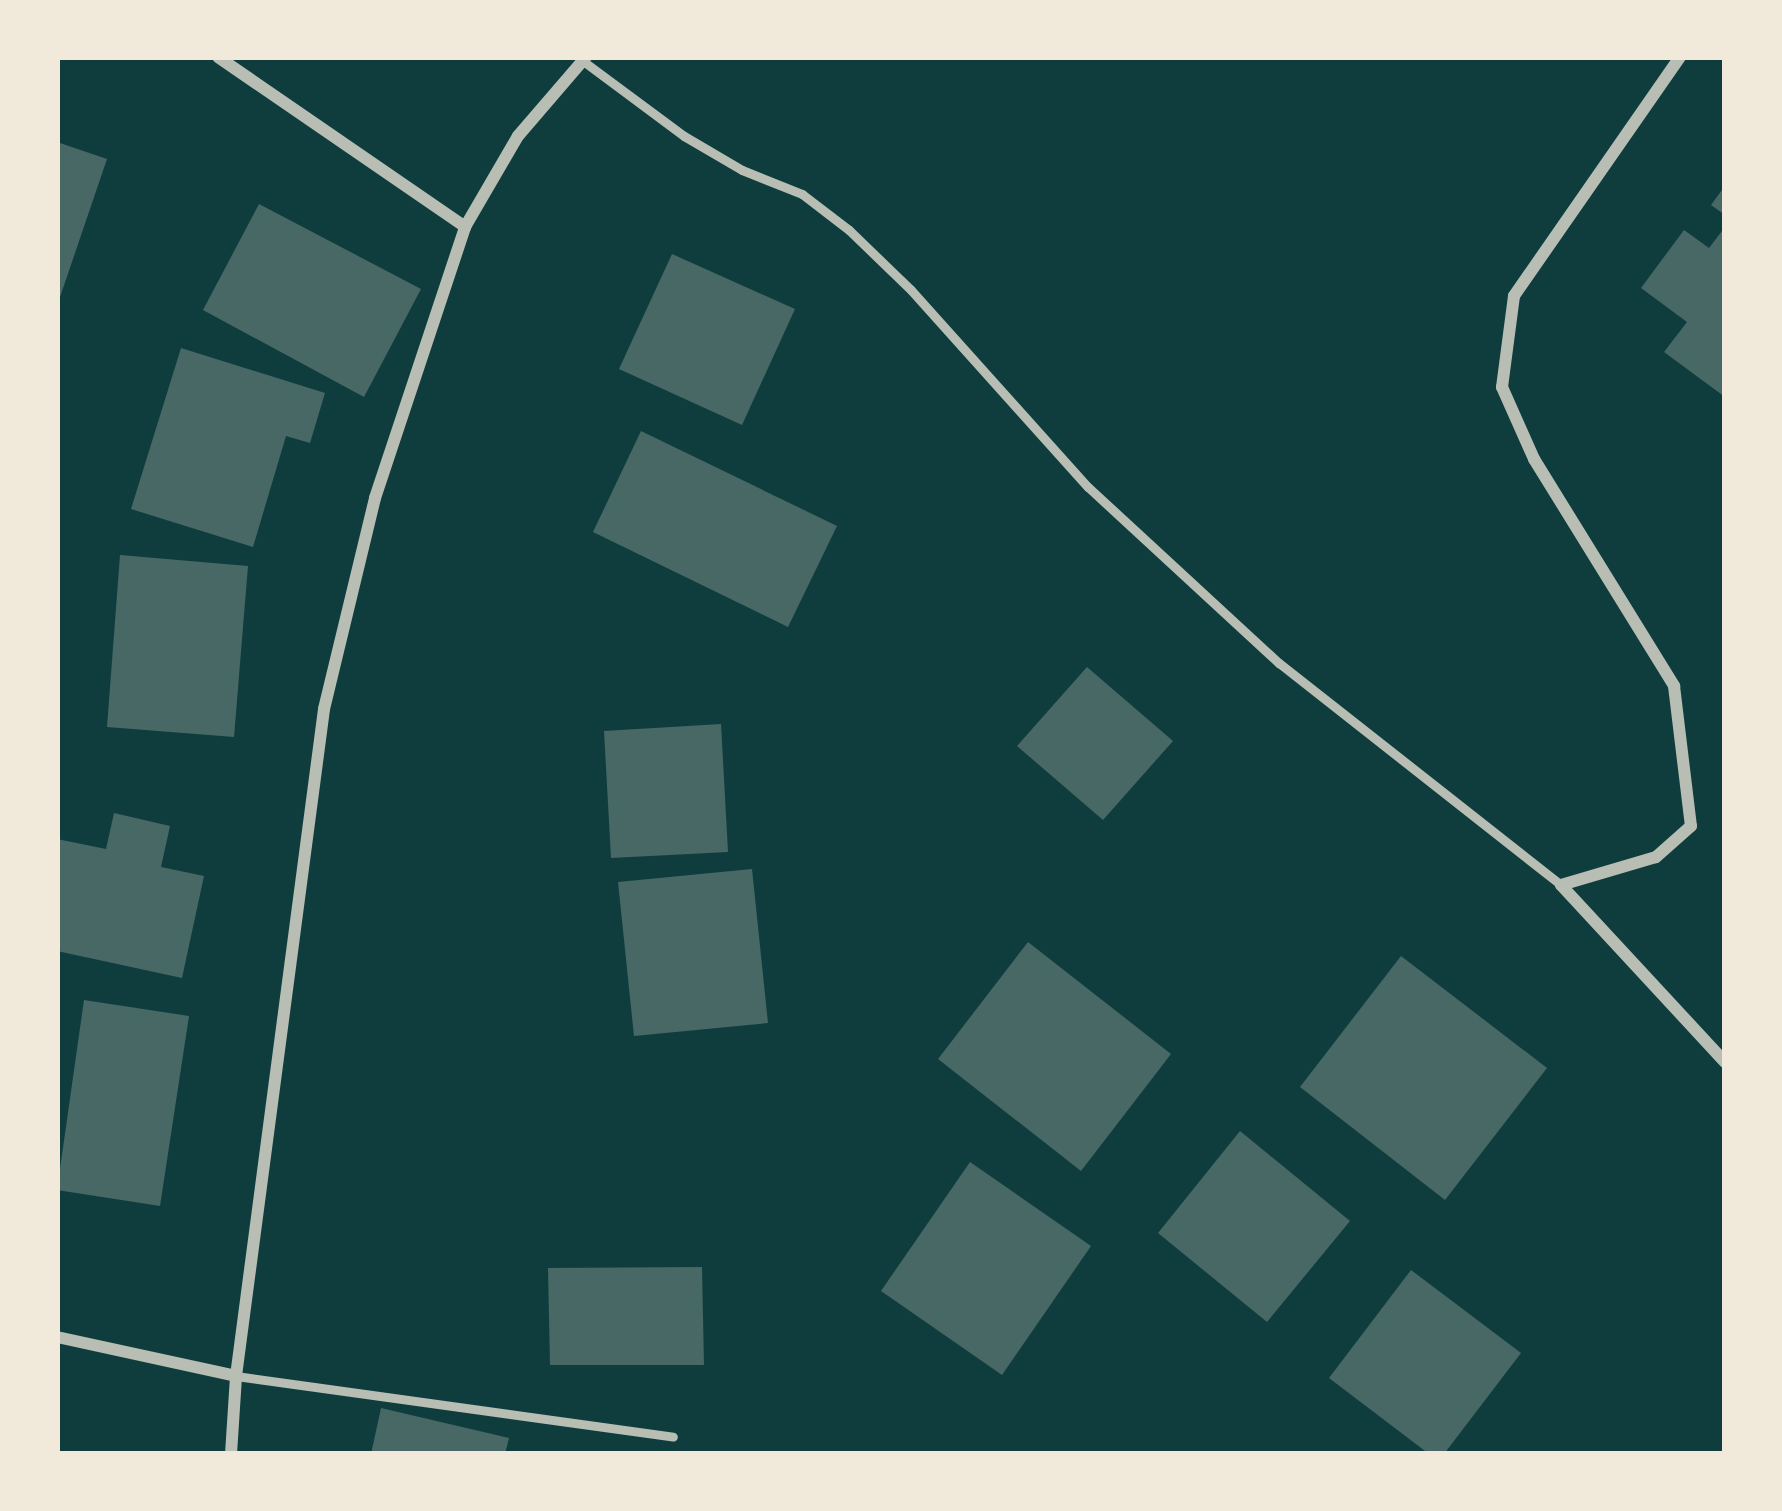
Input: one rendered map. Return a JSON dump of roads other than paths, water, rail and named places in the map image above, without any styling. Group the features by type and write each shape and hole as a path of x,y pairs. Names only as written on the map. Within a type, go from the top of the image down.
{"street":[{"path":"218,57 466,226"},
{"path":"1680,57 1514,296 1502,387 1534,459 1674,686 1691,826 1656,857 1562,885 1725,1062"},
{"path":"231,1454 236,1376 324,709 375,499 466,226 518,136 584,59"},
{"path":"57,1337 236,1376"}],"lane":[{"path":"584,59 684,136 742,170 802,194 849,230 911,290 1072,471 1279,663 1562,885"},
{"path":"236,1376 673,1437"}]}
